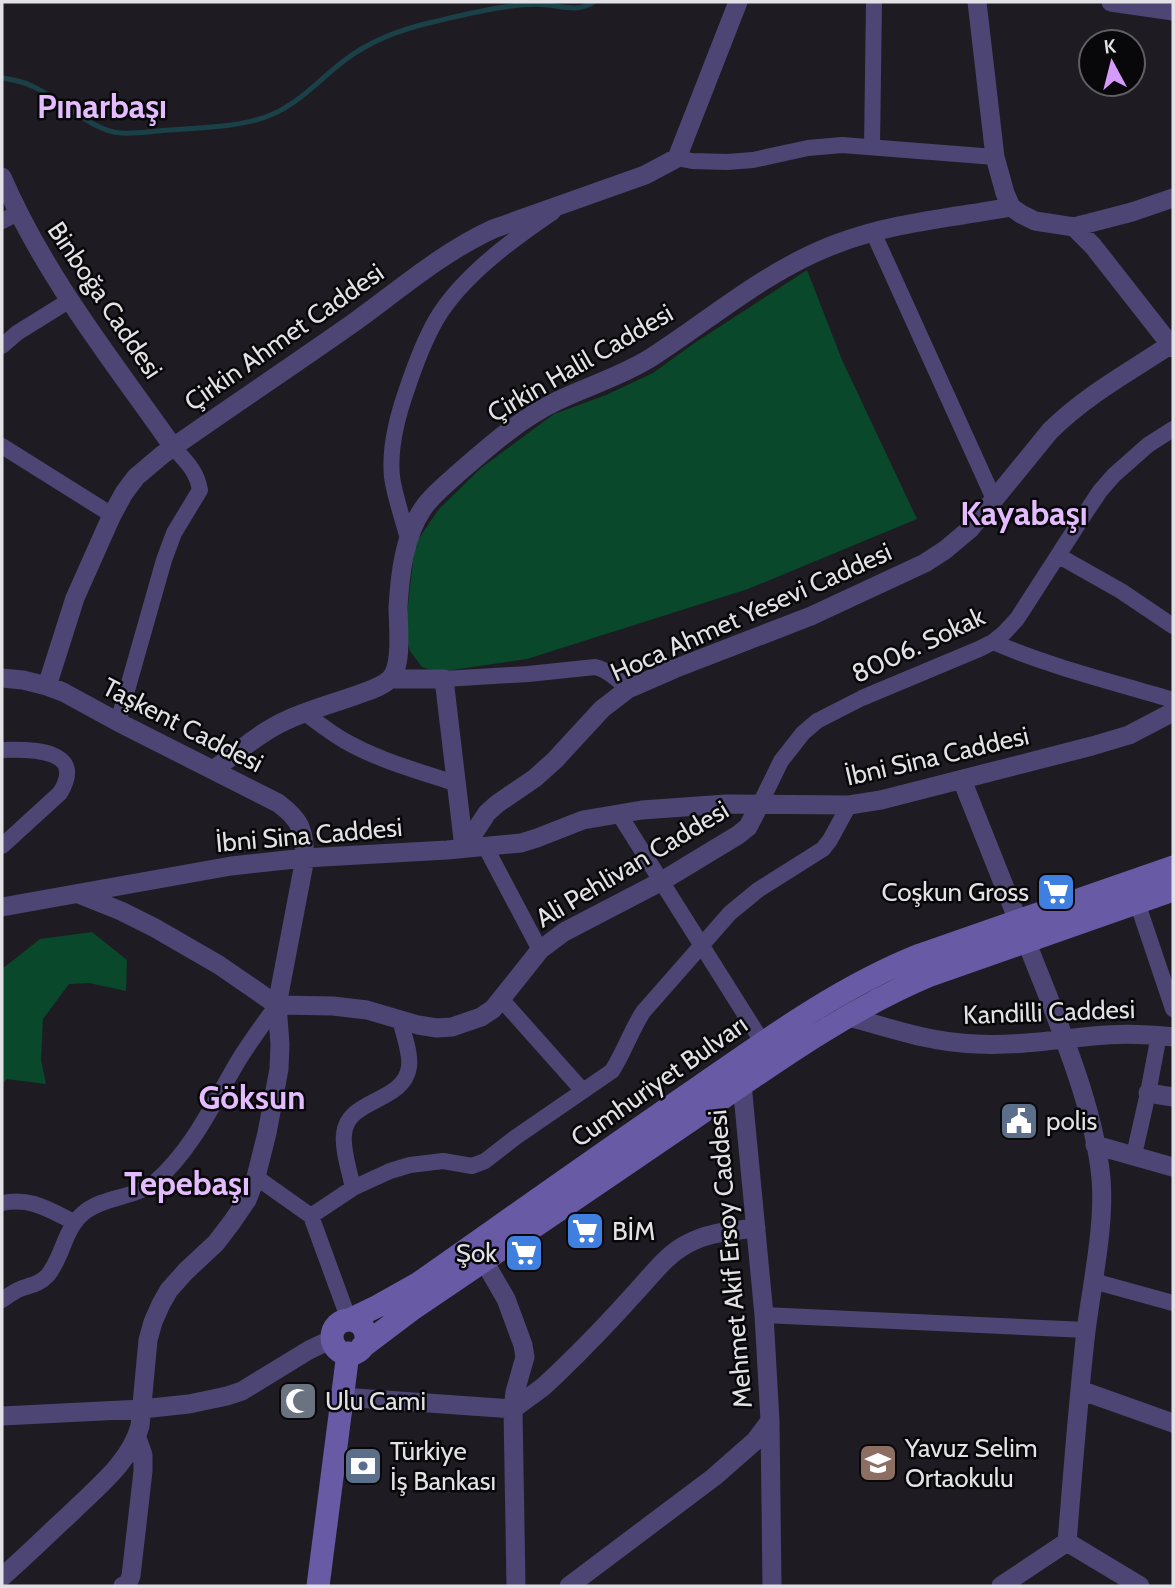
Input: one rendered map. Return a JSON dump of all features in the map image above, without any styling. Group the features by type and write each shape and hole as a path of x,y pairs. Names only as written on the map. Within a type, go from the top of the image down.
{"main road":[{"path":"1022,931 1173,867"},
{"path":"1022,931 1138,902 1173,890"},
{"name":"Cumhuriyet Bulvarı","path":"347,1347 397,1320 846,1016 1022,931"},
{"name":"Cumhuriyet Bulvarı","path":"349,1320 419,1283 763,1043 853,988 901,963 1022,931"},
{"path":"318,1586 347,1347 366,1338 363,1327 349,1320"}],"street":[{"path":"738,2 677,158 727,162 752,160 825,145 995,157"},
{"path":"872,148 874,2"},
{"path":"977,2 995,157 1011,207 1035,221 1074,227 1173,198"},
{"path":"1111,2 1173,11"},
{"name":"Çirkin Ahmet Caddesi","path":"47,686 75,598 112,515 136,477 148,464 354,322 454,249 493,229 645,175 677,158"},
{"name":"Binboğa Caddesi","path":"2,177 10,217 38,250 173,447"},
{"path":"408,540 393,479 391,459 400,409 426,338 450,300 468,280 523,232 567,203"},
{"name":"Çirkin Halil Caddesi","path":"390,679 396,669 398,605 404,562 415,522 430,499 477,457 556,401 627,371 652,357 781,269 837,243 873,232 908,223 1011,207"},
{"path":"1074,227 1172,346"},
{"path":"873,232 994,499"},
{"path":"2,346 17,333 70,300"},
{"name":"Hoca Ahmet Yesevi Caddesi","path":"464,848 486,813 535,778 603,709 628,689 811,616 925,563 958,541 1064,417 1105,387 1172,346"},
{"name":"8006. Sokak","path":"760,804 781,761 803,733 817,721 862,698 993,642 1004,633 1017,619 1100,491 1148,445 1173,429"},
{"path":"2,446 112,515"},
{"path":"118,722 164,560 174,533 200,489 192,468 173,447"},
{"path":"1059,556 1121,591 1173,626"},
{"path":"993,642 1039,660 1173,699"},
{"path":"213,770 287,720 366,691 390,679 444,680 595,667 603,669 628,689"},
{"name":"Taşkent Caddesi","path":"2,678 23,680 63,692 278,803 299,824 303,834 304,858 277,1005 279,1069 256,1177 247,1200 232,1222 169,1290 161,1304 148,1340 137,1438"},
{"path":"444,680 464,848"},
{"name":"İbni Sina Caddesi","path":"2,907 231,866 304,858 520,843 583,820 673,807 849,805 881,800 1129,735 1173,712"},
{"path":"305,713 359,748 396,764 457,784"},
{"path":"2,750 51,754 61,759 68,774 60,793 2,846"},
{"path":"962,780 1064,1039 1086,1107 1101,1179 1068,1542"},
{"name":"Ali Pehlivan Caddesi","path":"277,1005 333,1006 367,1010 437,1028 452,1027 481,1017 502,1000 540,950 564,932 662,881 738,835 748,827 760,804"},
{"path":"311,1216 353,1188 390,1171 443,1161 472,1166 485,1161 603,1078 620,1057 643,1012 701,945 747,898 822,849 830,840 849,805"},
{"path":"619,814 763,1043"},
{"path":"485,846 540,950"},
{"path":"2,1300 12,1293 41,1282 49,1273 74,1222 86,1211 153,1184 187,1146 205,1120 236,1064 277,1005 219,965 155,928 80,894"},
{"path":"1138,902 1168,976 1173,1009"},
{"path":"502,1000 583,1091"},
{"name":"Kandilli Caddesi","path":"846,1016 915,1035 977,1045 1121,1034 1166,1036"},
{"path":"353,1188 344,1134 350,1118 356,1112 397,1087 405,1077 409,1067 400,1019"},
{"path":"1134,1155 1148,1093 1166,1036"},
{"name":"Mehmet Akif Ersoy Caddesi","path":"569,1586 714,1477 755,1441 770,1421 764,1315 743,1084"},
{"path":"1148,1093 1173,1097"},
{"path":"1096,1145 1173,1167"},
{"path":"256,1177 311,1216 349,1320"},
{"path":"2,1203 35,1203 74,1222"},
{"path":"342,1397 513,1409 564,1367 675,1252 700,1238 756,1228"},
{"path":"484,1261 506,1299 525,1357 513,1409 516,1586"},
{"path":"1093,1280 1173,1303"},
{"path":"764,1315 1086,1330"},
{"path":"2,1416 142,1409 209,1400 242,1391 309,1350 347,1347"},
{"path":"1080,1390 1173,1423"},
{"path":"770,1421 772,1586"},
{"path":"2,1577 115,1470 128,1455 137,1438"},
{"path":"123,1586 127,1585 131,1576 143,1471 143,1455 137,1438"},
{"path":"1001,1586 1068,1542"},
{"path":"1068,1542 1140,1586"}],"green space":[{"path":"807,270 842,360 917,519 748,589 527,659 439,672 422,667 410,651 405,631 415,544 439,509 481,468 554,414 606,395 653,373"},
{"path":"92,932 127,960 126,991 89,983 69,984 43,1019 41,1060 46,1084 7,1079 2,1084 2,969 40,939"}],"waterway":[{"path":"2,78 32,86 88,121 110,131 133,133 222,126 249,122 283,109 355,53 398,32 506,7 535,4 577,8 594,2"}],"place":[{"name":"Coşkun Gross","path":"1056,892"},
{"name":"polis","path":"1019,1121"},
{"name":"BİM","path":"585,1231"},
{"name":"Şok","path":"524,1253"},
{"name":"Ulu Cami","path":"298,1401"},
{"name":"Yavuz Selim Ortaokulu","path":"878,1463"},
{"name":"Türkiye İş Bankası","path":"363,1466"}],"district":[{"name":"Pınarbaşı","path":"102,106"},
{"name":"Kayabaşı","path":"1024,513"},
{"name":"Göksun","path":"252,1097"},
{"name":"Tepebaşı","path":"187,1183"}]}
